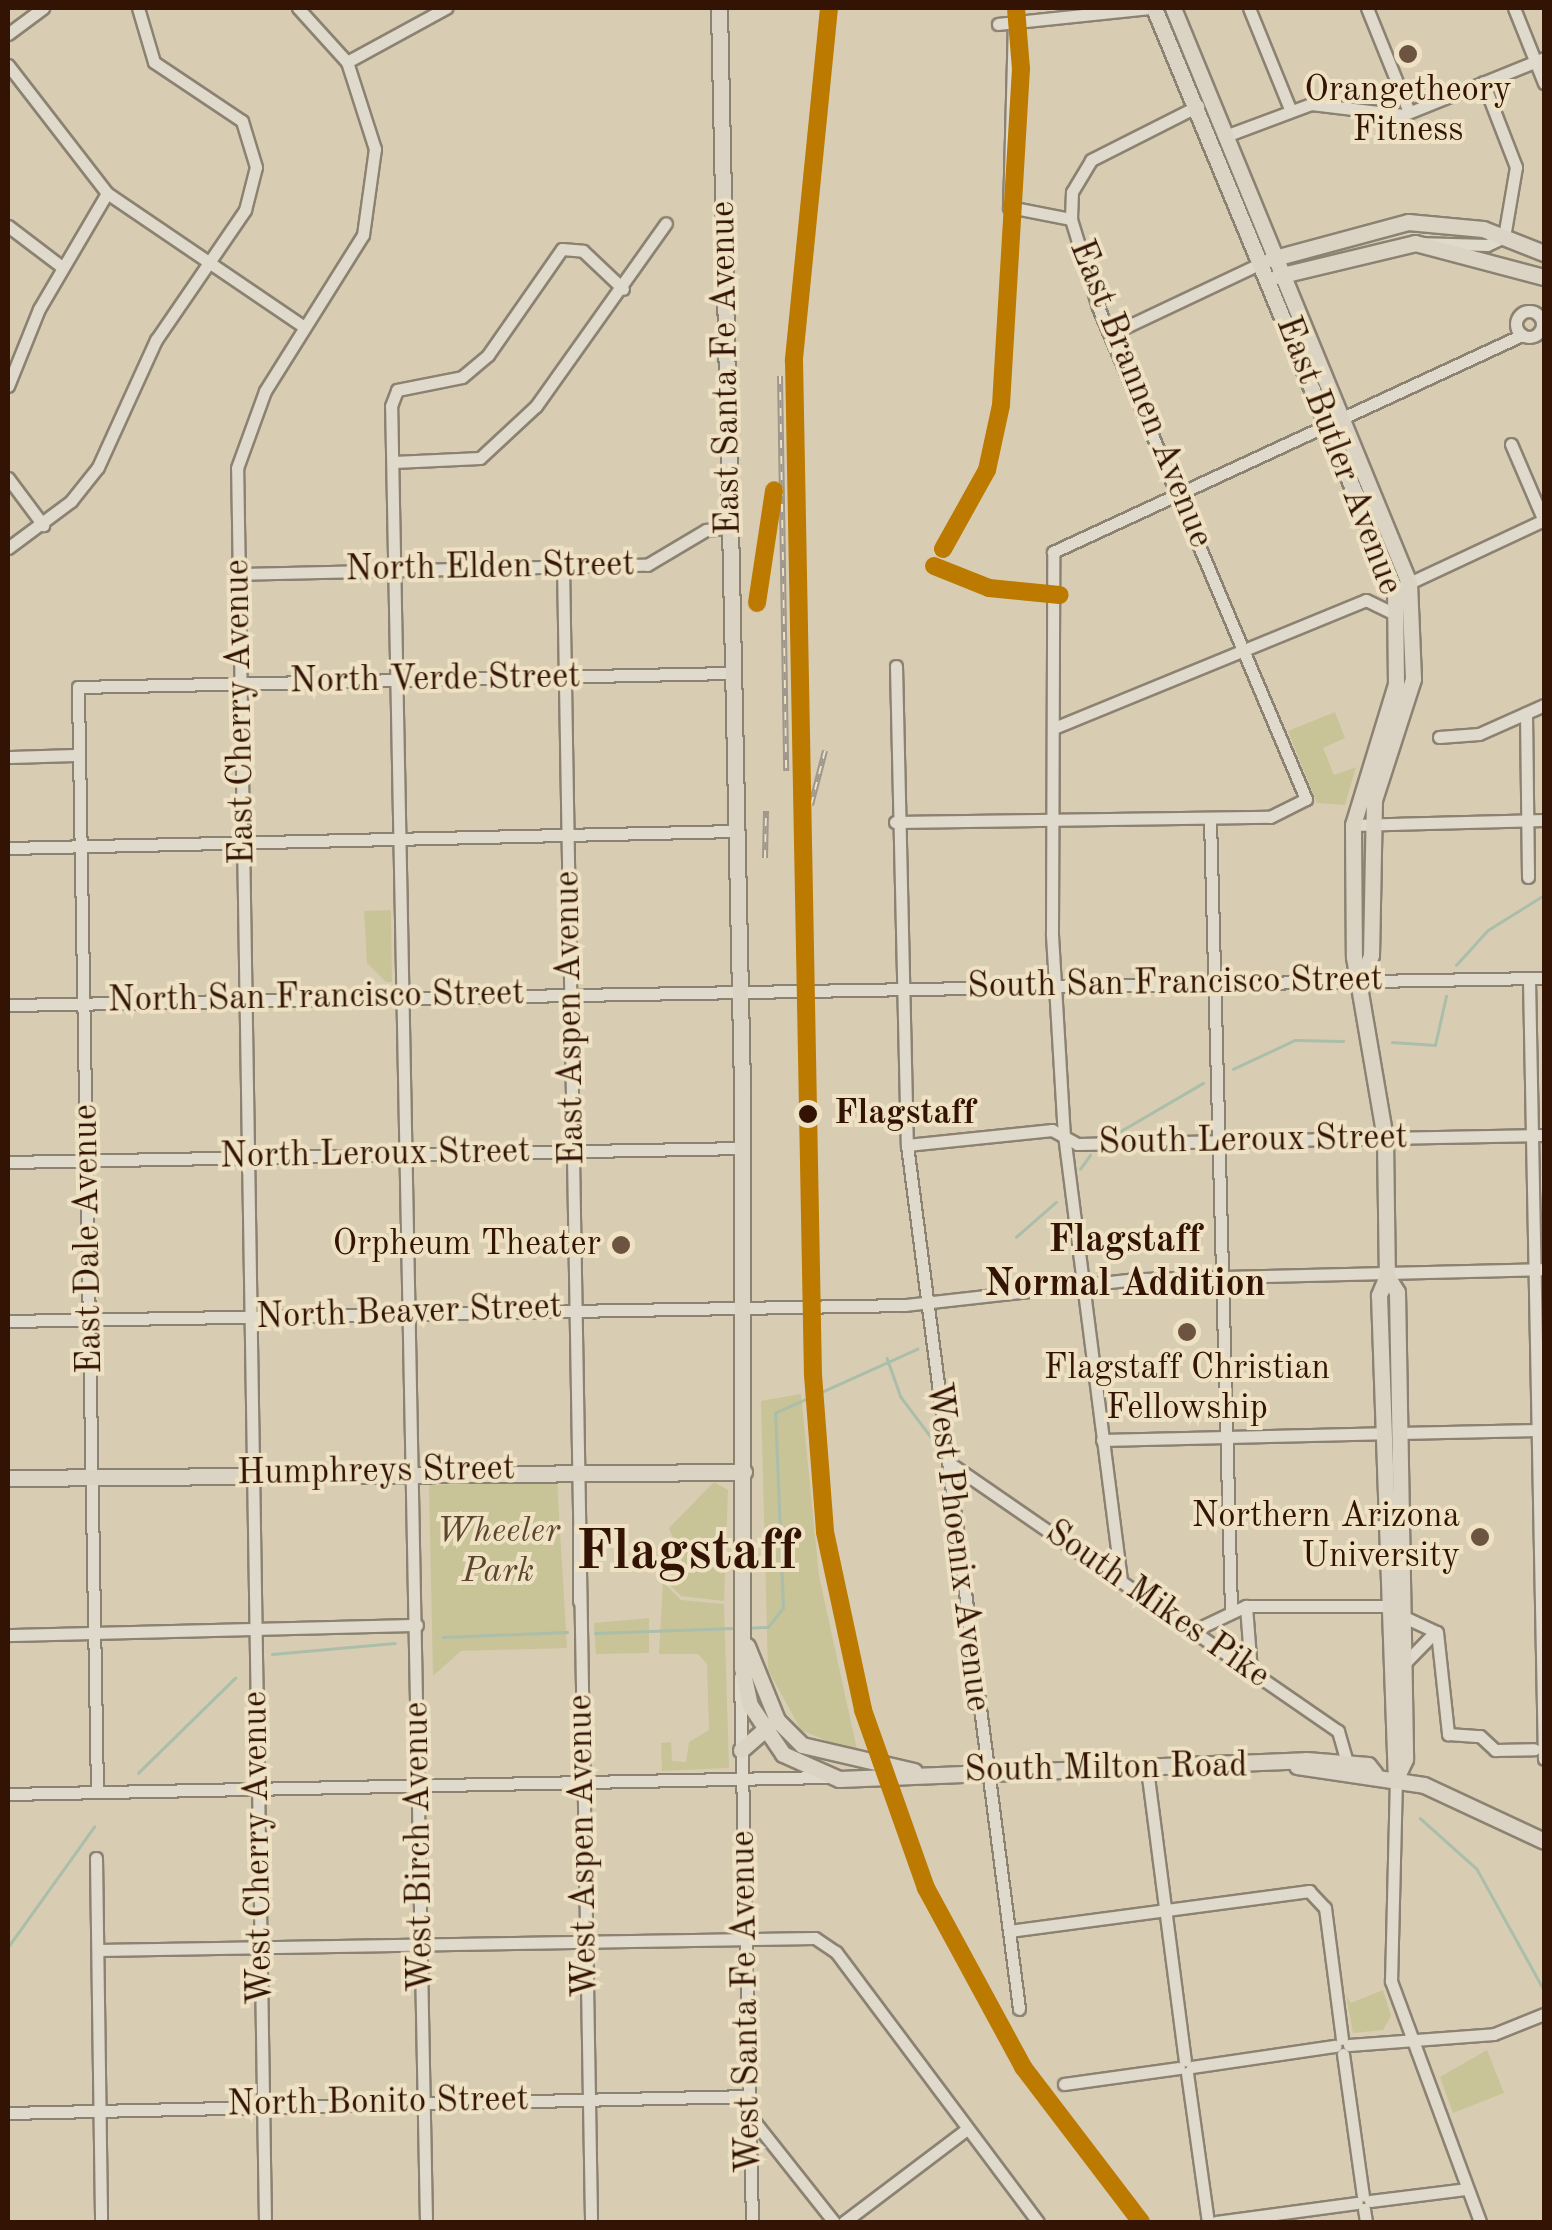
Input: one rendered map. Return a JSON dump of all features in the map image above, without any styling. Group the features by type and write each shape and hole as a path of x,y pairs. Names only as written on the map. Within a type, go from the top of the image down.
{"main road":[{"name":"East Santa Fe Avenue","path":"719,8 742,1148"},
{"name":"East Butler Avenue","path":"1152,8 1337,424 1402,586 1413,679 1370,824 1371,955 1362,982"},
{"path":"1173,8 1280,257"},
{"path":"1268,271 1280,257 1408,222 1504,236 1544,252"},
{"path":"1268,271 1415,243 1544,277"},
{"name":"East Butler Avenue","path":"1387,1276 1384,1139 1362,982 1353,825 1396,684 1402,586"},
{"name":"West Santa Fe Avenue","path":"742,1148 746,1616 742,1668"},
{"path":"1387,1276 1379,1294 1383,1396 1391,1433"},
{"path":"1387,1276 1397,1292 1391,1433 1396,1778"},
{"name":"Humphreys Street","path":"8,1478 415,1471 744,1472"},
{"path":"1395,1611 1404,1666 1405,1758 1396,1778"},
{"name":"South Milton Road","path":"746,1646 777,1720 825,1758 914,1771"},
{"path":"742,1668 762,1731 826,1777"},
{"path":"741,1750 777,1720"},
{"name":"South Milton Road","path":"826,1777 914,1771 1348,1762 1375,1774"},
{"name":"South Milton Road","path":"1297,1766 1396,1778 1544,1841"}],"street":[{"path":"8,34 43,8"},
{"path":"8,548 43,525 98,467 156,340 245,210 256,167 242,121 154,62 138,8"},
{"name":"East Cherry Avenue","path":"254,1474 237,468 265,392 363,234 373,195 376,149 347,62 298,8"},
{"path":"347,62 422,13 446,8"},
{"path":"998,24 1152,8"},
{"path":"1249,8 1290,109"},
{"path":"1367,8 1409,112"},
{"path":"1514,8 1540,60 1544,83"},
{"name":"East Brannen Avenue","path":"1014,21 1009,207 1071,220 1111,334 1306,800 1270,817 1210,819"},
{"path":"1228,135 1290,109 1409,112 1540,60"},
{"path":"8,65 107,193 206,264 304,327"},
{"path":"1415,243 1487,245 1504,236 1516,168 1483,82"},
{"path":"1071,220 1072,192 1090,160 1198,106"},
{"path":"8,386 62,267 107,193"},
{"path":"394,462 467,460 536,406 623,289 666,223"},
{"path":"8,226 62,267"},
{"name":"West Birch Avenue","path":"426,2222 421,2102 420,1784 404,837 394,462 397,390 462,377 562,249 583,251 623,289"},
{"path":"1111,334 1268,271"},
{"path":"1121,1580 1064,1137 1054,986 1053,552 1337,424 1522,335"},
{"path":"1402,586 1544,521 1511,444"},
{"path":"8,478 43,525"},
{"name":"North Elden Street","path":"237,574 661,563 706,530 731,528"},
{"name":"East Aspen Avenue","path":"563,566 578,1470"},
{"path":"1054,728 1366,600 1386,604 1400,627"},
{"name":"West Phoenix Avenue","path":"896,666 895,822 907,1145 985,1772 1019,2009"},
{"name":"North Verde Street","path":"78,687 732,673"},
{"name":"East Dale Avenue","path":"78,687 78,847 90,1320 89,1633 97,1792"},
{"path":"1439,737 1479,734 1544,704"},
{"path":"1526,712 1528,876"},
{"path":"8,757 77,755"},
{"path":"895,822 1210,819 1217,985 1215,1142 1230,1610"},
{"path":"1353,825 1544,820"},
{"path":"8,848 734,831"},
{"name":"South San Francisco Street","path":"805,988 1544,978"},
{"path":"1529,979 1539,1136 1538,1430 1544,1760"},
{"name":"North San Francisco Street","path":"8,1005 805,988"},
{"name":"South Leroux Street","path":"907,1145 1052,1130 1064,1137 1215,1142 1539,1136"},
{"name":"North Leroux Street","path":"8,1162 742,1148"},
{"name":"North Beaver Street","path":"8,1320 926,1303 1082,1283 1540,1269"},
{"path":"1102,1440 1538,1430"},
{"name":"South Mikes Pike","path":"948,1462 1338,1731 1348,1762"},
{"name":"West Aspen Avenue","path":"578,1470 591,2222"},
{"name":"West Cherry Avenue","path":"254,1474 265,2222"},
{"path":"1246,1606 1251,1671"},
{"path":"1193,1631 1230,1610 1246,1606 1395,1611 1433,1634"},
{"path":"8,1635 416,1625"},
{"path":"1404,1666 1433,1634"},
{"path":"1433,1634 1448,1734 1480,1736 1495,1750 1534,1748"},
{"name":"West Santa Fe Avenue","path":"742,1668 752,2222"},
{"path":"1147,1769 1186,2067 1212,2222 1466,2188"},
{"name":"West Santa Fe Avenue","path":"742,1782 826,1777"},
{"path":"1396,1778 1389,1958 1410,2038 1480,2222"},
{"path":"8,1794 420,1784 742,1782"},
{"path":"96,1858 101,2222"},
{"path":"1008,1931 1309,1892 1325,1908 1366,2222"},
{"path":"98,1950 815,1938 836,1952 1038,2222"},
{"path":"1064,2084 1410,2038 1494,2034 1544,2014"},
{"name":"North Bonito Street","path":"8,2113 264,2104 749,2096"},
{"path":"749,2115 834,2222"},
{"path":"844,2222 967,2128"}],"green space":[{"path":"1335,712 1345,738 1323,748 1334,775 1356,767 1345,805 1317,803 1288,731"},
{"path":"391,910 392,982 386,982 367,963 364,911"},
{"path":"801,1394 819,1576 858,1754 801,1730 768,1670 761,1401"},
{"name":"Wheeler Park","path":"557,1481 567,1648 461,1651 433,1676 429,1485"},
{"path":"714,1482 728,1490 724,1601 681,1596 670,1585 682,1561 669,1528"},
{"path":"663,1582 681,1600 724,1604 729,1768 662,1771 661,1743 671,1742 672,1761 686,1762 689,1742 709,1730 707,1664 698,1654 659,1654"},
{"path":"649,1618 649,1653 596,1654 594,1623"},
{"path":"1383,1990 1391,2016 1383,2030 1353,2033 1346,1995 1351,2003"},
{"path":"1487,2050 1504,2093 1453,2113 1440,2077"}],"waterway":[{"path":"1456,965 1488,930 1544,895"},
{"path":"1392,1042 1435,1045 1446,996"},
{"path":"1233,1069 1295,1040 1343,1041"},
{"path":"1112,1136 1203,1083"},
{"path":"1080,1169 1090,1155"},
{"path":"1016,1237 1056,1202"},
{"path":"746,1628 768,1627 783,1608 775,1413 917,1349"},
{"path":"887,1358 901,1397 931,1437"},
{"path":"595,1633 733,1628"},
{"path":"443,1637 567,1632"},
{"path":"272,1654 395,1643"},
{"path":"138,1773 235,1678"},
{"path":"1420,1818 1477,1869 1544,1990"},
{"path":"8,1947 94,1827"}],"railway":[{"path":"829,8 794,360 813,1375 825,1532 863,1710 926,1888 1023,2067 1141,2222"},
{"path":"943,549 987,470 1001,405 1021,69 1016,8"},
{"path":"780,376 786,771"},
{"path":"757,603 770,524"},
{"path":"934,566 989,588 1060,595"},
{"path":"811,805 825,751"},
{"path":"765,858 766,811"}],"transit line":[{"path":"829,8 794,360 813,1375 825,1532 863,1710 926,1888 1023,2067 1141,2222"},
{"path":"943,549 987,470 1001,405 1021,69 1016,8"},
{"path":"757,603 774,490"},
{"path":"934,566 989,588 1060,595"}],"place":[{"name":"Orangetheory Fitness","path":"1408,54"},
{"name":"Flagstaff","path":"808,1114"},
{"name":"Orpheum Theater","path":"621,1245"},
{"name":"Flagstaff Christian Fellowship","path":"1187,1332"},
{"name":"Northern Arizona University","path":"1480,1537"}],"district":[{"name":"Flagstaff Normal Addition","path":"1125,1264"},
{"name":"Flagstaff","path":"687,1554"}]}
